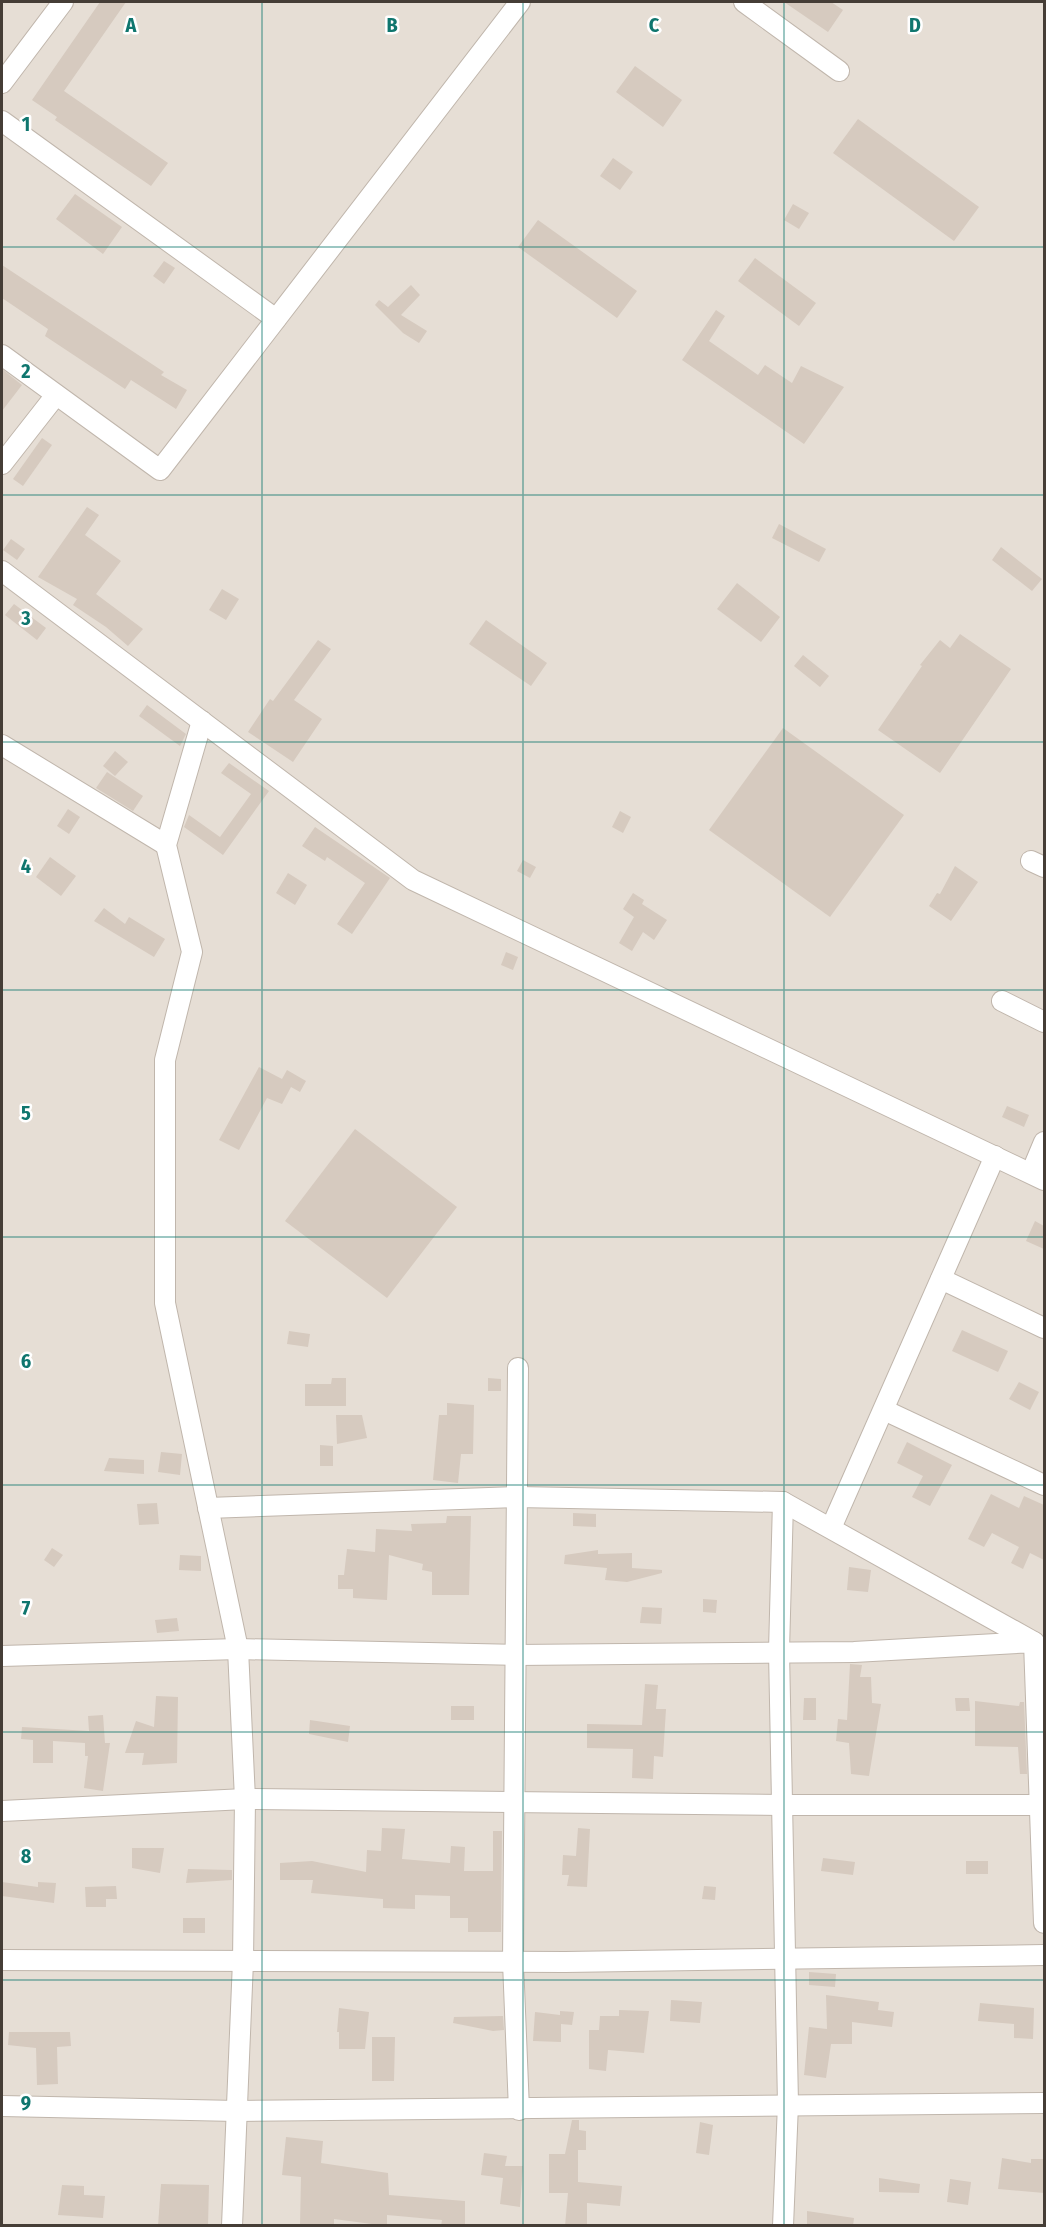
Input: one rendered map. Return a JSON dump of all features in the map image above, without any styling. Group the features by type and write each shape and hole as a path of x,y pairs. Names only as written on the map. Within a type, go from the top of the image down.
{"street":[{"path":"2,84 63,2"},
{"path":"2,355 160,470 520,2"},
{"path":"744,2 839,71"},
{"path":"2,121 276,319"},
{"path":"2,464 56,395"},
{"path":"2,571 413,880 1038,1176 1044,1142"},
{"path":"202,721 166,845 192,952 165,1060 165,1303 238,1649 245,1799 243,1962 232,2226"},
{"path":"2,745 166,845"},
{"path":"1002,1001 1044,1022"},
{"path":"831,1528 995,1156"},
{"path":"941,1279 1044,1329"},
{"path":"518,1368 513,1962 519,2110"},
{"path":"884,1410 1044,1485"},
{"path":"208,1508 517,1497 783,1502 1039,1645"},
{"path":"783,1502 779,1651 788,2104 783,2226"},
{"path":"2,1656 238,1649 516,1655 854,1652 1039,1645"},
{"path":"1039,1645 1044,1923"},
{"path":"2,1811 245,1799 783,1805 1042,1805"},
{"path":"2,1960 513,1962 1044,1955"},
{"path":"2,2106 237,2111 1044,2103"}],"shaded area":[{"path":"2,2 1044,2 1044,2225 2,2225"}],"building":[{"path":"100,2 126,2 64,91 168,163 151,186 55,120 57,117 32,100"},
{"path":"784,2 831,2 843,10 828,32"},
{"path":"635,66 682,100 663,127 616,92"},
{"path":"858,119 979,207 954,241 833,153"},
{"path":"613,158 633,172 620,190 600,176"},
{"path":"75,194 122,227 103,254 56,219"},
{"path":"793,204 809,213 799,229 784,220"},
{"path":"538,220 637,291 617,318 518,247"},
{"path":"755,258 816,303 799,326 738,281"},
{"path":"164,261 175,268 164,284 153,276"},
{"path":"2,265 164,372 161,375 187,390 176,409 131,380 125,389 45,336 48,329 2,298"},
{"path":"411,285 420,295 401,315 427,331 419,343 403,333 375,305 379,300 388,307"},
{"path":"716,310 725,316 709,341 758,375 765,365 792,383 801,366 844,387 804,444 682,360"},
{"path":"2,369 22,385 2,411"},
{"path":"42,438 52,445 23,486 13,479"},
{"path":"87,507 99,515 85,535 121,561 96,594 143,629 128,646 106,627 73,605 77,599 38,577"},
{"path":"779,524 826,549 819,562 772,538"},
{"path":"11,539 25,549 17,560 3,550"},
{"path":"1001,547 1042,579 1032,591 992,560"},
{"path":"737,583 780,617 761,642 717,609"},
{"path":"222,589 239,599 226,620 209,610"},
{"path":"14,604 46,628 37,640 5,615"},
{"path":"486,620 547,663 531,686 469,644"},
{"path":"960,634 1011,669 940,773 878,730 922,666 920,665 940,640 950,648"},
{"path":"318,640 331,649 294,700 322,719 293,762 248,732 270,699 273,701"},
{"path":"803,655 829,676 820,687 794,666"},
{"path":"147,705 186,734 180,746 139,716"},
{"path":"783,728 904,815 830,917 709,830"},
{"path":"115,751 128,762 115,776 103,766"},
{"path":"229,763 269,791 223,855 184,827 189,815 220,837 251,794 221,773"},
{"path":"107,772 143,796 133,811 96,788"},
{"path":"68,809 80,817 69,834 57,826"},
{"path":"620,811 631,817 623,833 612,827"},
{"path":"315,827 390,878 352,934 337,924 365,883 327,857 325,861 302,846"},
{"path":"50,857 76,876 61,896 36,877"},
{"path":"523,860 536,867 530,878 517,871"},
{"path":"955,866 978,882 951,921 929,906 937,893 940,894"},
{"path":"288,873 307,885 295,905 276,893"},
{"path":"633,893 644,900 642,904 667,920 654,940 643,932 632,951 619,943 634,917 623,909"},
{"path":"104,908 125,924 129,917 165,939 154,957 94,921"},
{"path":"506,952 518,957 513,970 501,965"},
{"path":"259,1067 282,1079 287,1070 306,1081 300,1092 291,1087 282,1104 267,1098 239,1150 219,1140"},
{"path":"1007,1106 1029,1115 1024,1127 1002,1117"},
{"path":"355,1129 457,1207 387,1298 285,1221"},
{"path":"1035,1221 1044,1226 1044,1249 1026,1241"},
{"path":"962,1330 1008,1351 998,1372 952,1351"},
{"path":"289,1331 310,1334 308,1347 287,1344"},
{"path":"332,1378 346,1378 346,1406 305,1406 305,1384 331,1384"},
{"path":"488,1378 501,1379 501,1391 488,1391"},
{"path":"1019,1382 1039,1392 1030,1410 1009,1399"},
{"path":"447,1403 474,1405 473,1454 461,1454 458,1483 433,1480 439,1415 447,1415"},
{"path":"336,1415 362,1415 367,1438 337,1444"},
{"path":"907,1442 952,1465 930,1506 912,1497 923,1476 897,1463"},
{"path":"320,1445 333,1446 333,1466 320,1466"},
{"path":"161,1452 182,1454 180,1475 158,1472"},
{"path":"109,1458 144,1460 144,1474 104,1471"},
{"path":"991,1494 1019,1508 1024,1496 1044,1505 1044,1560 1030,1553 1023,1569 1011,1563 1019,1547 992,1533 984,1547 968,1539"},
{"path":"157,1503 159,1524 139,1525 137,1504"},
{"path":"573,1513 596,1514 596,1527 573,1526"},
{"path":"447,1516 471,1516 469,1595 432,1595 432,1572 422,1570 423,1564 389,1555 387,1600 353,1598 353,1589 338,1589 338,1575 344,1575 347,1549 375,1552 376,1529 412,1531 411,1524 446,1523"},
{"path":"52,1548 63,1555 54,1567 44,1560"},
{"path":"598,1550 598,1554 632,1553 632,1568 662,1570 662,1573 627,1582 605,1580 607,1568 564,1564 565,1555"},
{"path":"180,1555 201,1556 201,1571 179,1570"},
{"path":"849,1567 871,1570 868,1592 847,1590"},
{"path":"703,1599 717,1600 716,1613 703,1612"},
{"path":"642,1607 662,1608 661,1624 640,1623"},
{"path":"177,1618 179,1631 157,1633 155,1620"},
{"path":"850,1664 862,1665 860,1677 871,1677 872,1703 881,1704 869,1776 851,1774 849,1743 836,1741 838,1719 847,1720"},
{"path":"645,1684 658,1685 656,1709 666,1709 663,1757 654,1756 653,1779 632,1778 633,1749 587,1748 587,1724 642,1725"},
{"path":"156,1696 178,1697 177,1763 142,1765 144,1753 125,1753 136,1721 154,1727"},
{"path":"804,1698 816,1698 816,1720 803,1720"},
{"path":"955,1698 969,1698 970,1711 956,1711"},
{"path":"975,1701 1019,1706 1020,1702 1024,1702 1027,1774 1020,1774 1018,1747 975,1746"},
{"path":"451,1706 474,1706 474,1720 451,1720"},
{"path":"103,1715 105,1743 110,1743 103,1791 84,1788 88,1756 85,1756 85,1743 53,1741 53,1763 33,1763 33,1740 21,1739 22,1727 89,1731 88,1716"},
{"path":"310,1720 350,1726 348,1742 309,1734"},
{"path":"382,1828 405,1829 402,1859 450,1863 451,1846 465,1847 464,1871 493,1871 493,1831 502,1831 501,1932 468,1932 468,1918 450,1918 450,1896 415,1895 415,1909 383,1908 383,1899 311,1893 313,1880 280,1880 280,1863 312,1861 366,1872 367,1850 381,1851"},
{"path":"578,1828 590,1829 587,1887 567,1886 569,1875 562,1875 563,1855 576,1856"},
{"path":"132,1848 164,1848 160,1873 132,1868"},
{"path":"823,1858 855,1862 853,1875 821,1871"},
{"path":"966,1861 988,1861 988,1874 966,1874"},
{"path":"188,1869 232,1870 232,1880 186,1883"},
{"path":"2,1882 38,1887 38,1882 56,1883 54,1903 2,1896"},
{"path":"116,1886 117,1899 106,1899 106,1907 86,1907 85,1887"},
{"path":"704,1886 716,1887 715,1900 702,1899"},
{"path":"183,1918 205,1918 205,1933 183,1933"},
{"path":"809,1972 836,1974 835,1987 809,1985"},
{"path":"826,1995 879,2002 878,2010 894,2012 892,2027 852,2022 852,2044 831,2044 826,2078 804,2075 809,2027 827,2029"},
{"path":"671,2000 702,2002 700,2023 670,2021"},
{"path":"980,2003 1034,2008 1033,2039 1014,2038 1014,2024 978,2021"},
{"path":"339,2008 369,2012 365,2049 339,2049 339,2032 337,2032"},
{"path":"619,2010 649,2011 644,2053 608,2050 606,2071 589,2069 589,2030 599,2030 600,2016 619,2016"},
{"path":"560,2011 574,2012 572,2025 561,2024 561,2042 533,2041 535,2012 560,2015"},
{"path":"503,2016 504,2030 493,2031 453,2023 454,2017"},
{"path":"9,2032 70,2032 71,2046 57,2047 58,2084 37,2085 36,2048 8,2045"},
{"path":"372,2037 395,2037 394,2081 372,2081"},
{"path":"572,2120 579,2120 579,2130 586,2131 586,2150 578,2150 578,2182 622,2186 620,2206 587,2203 587,2226 565,2226 568,2193 549,2193 549,2154 565,2154"},
{"path":"700,2122 713,2125 709,2155 696,2153"},
{"path":"286,2137 323,2141 321,2163 388,2173 389,2195 465,2201 465,2226 441,2226 442,2220 387,2215 387,2226 334,2219 334,2226 300,2226 301,2177 282,2175"},
{"path":"484,2153 507,2156 505,2166 523,2166 520,2207 500,2204 503,2178 481,2175"},
{"path":"1002,2158 1031,2163 1031,2159 1044,2159 1044,2193 998,2189"},
{"path":"879,2178 920,2184 919,2193 879,2192"},
{"path":"950,2179 971,2182 968,2205 947,2202"},
{"path":"161,2184 209,2185 208,2226 158,2226"},
{"path":"62,2185 84,2186 84,2195 105,2196 103,2218 58,2215"},
{"path":"807,2211 854,2218 853,2226 807,2226"}]}
